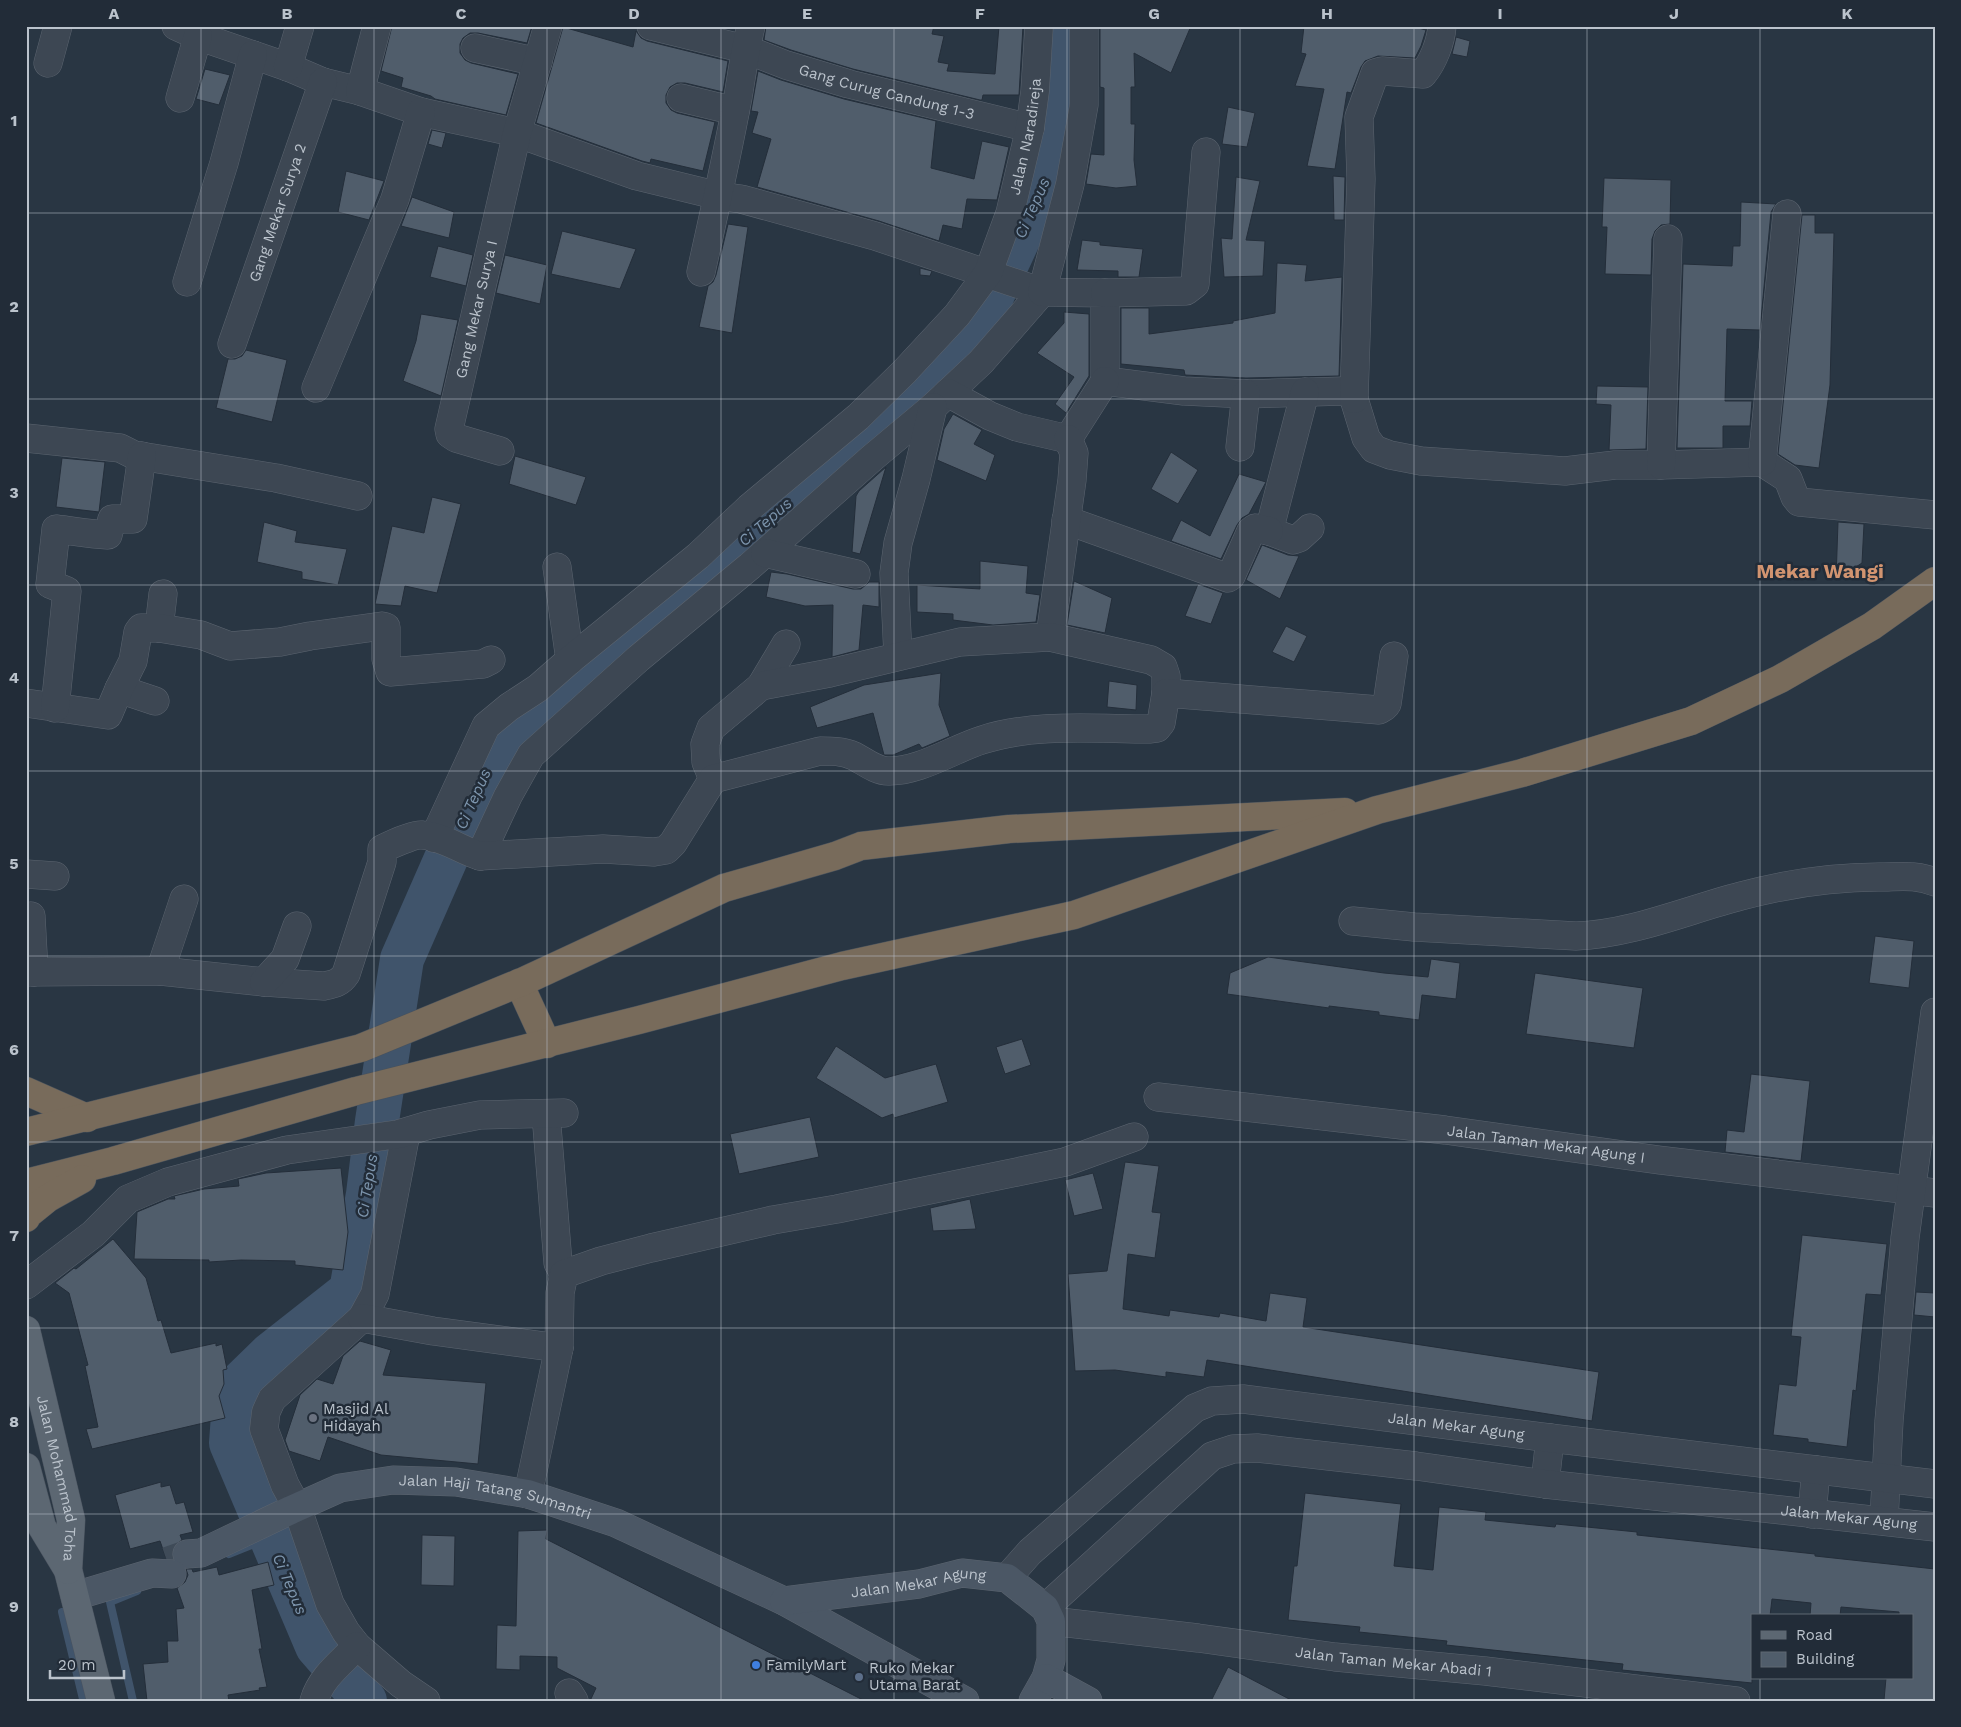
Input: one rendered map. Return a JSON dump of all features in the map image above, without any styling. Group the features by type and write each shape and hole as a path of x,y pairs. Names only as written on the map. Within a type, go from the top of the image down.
{"highway":[{"path":"26,1183 113,1161 356,1091 546,1044 863,961 1074,915 1377,810 1522,773 1691,721 1780,678 1864,631 1935,581"},
{"path":"26,1132 361,1048 518,983 724,888 835,856 861,846 1009,829 1377,810"},
{"path":"518,983 546,1044"},
{"path":"26,1091 87,1118"},
{"path":"26,1218 27,1214 48,1198 113,1161"}],"main road":[{"name":"Jalan Mohammad Toha","path":"26,1330 71,1520 68,1570"},
{"name":"Jalan Mohammad Toha","path":"26,1466 42,1527 68,1570 102,1701"}],"street":[{"path":"48,63 58,26"},
{"path":"288,67 300,26"},
{"path":"360,92 377,26"},
{"path":"517,133 548,26"},
{"name":"Gang Curug Candung 1-3","path":"652,26 748,38 786,65 849,84 1030,128"},
{"name":"Jalan Naradireja","path":"437,838 486,726 509,707 538,688 698,556 749,508 858,418 904,372 994,275 1030,128 1035,90 1039,26"},
{"path":"474,854 531,755 639,658 765,553 941,400 981,362 1038,290 1070,184 1084,105 1084,26"},
{"path":"1354,399 1361,179 1359,117 1375,73 1382,71 1423,74 1429,67 1441,37 1442,26"},
{"path":"180,98 186,29 323,82 421,112 517,133 636,176 719,196 741,199 875,236 1038,290 1105,293 1186,291 1195,284 1206,152"},
{"path":"701,272 719,196 748,38"},
{"path":"475,48 538,62"},
{"path":"187,282 224,163 253,55"},
{"name":"Gang Mekar Surya 2","path":"232,344 323,82"},
{"path":"681,98 735,111"},
{"path":"316,388 395,199 421,112"},
{"name":"Gang Mekar Surya I","path":"500,451 456,438 450,434 448,429 517,133"},
{"path":"1762,462 1787,214"},
{"path":"1661,465 1668,239"},
{"path":"1068,439 1105,381 1105,293"},
{"path":"1105,381 1184,391 1246,394 1345,391 1352,394 1366,438 1374,449 1390,455 1421,461 1565,471 1615,465 1762,462 1788,479 1799,502 1935,515"},
{"path":"1269,531 1305,392"},
{"path":"1240,447 1246,394"},
{"path":"941,400 1018,427 1068,439"},
{"path":"898,656 894,573 898,543 941,400"},
{"path":"26,438 120,448 142,456 276,478 358,496"},
{"path":"1050,637 1072,480 1074,453 1068,439"},
{"path":"55,708 67,591 50,584 56,529 78,531 82,534 108,535 112,519 133,519 142,456"},
{"path":"1066,520 1228,578 1231,576 1251,531 1255,528 1293,540 1299,538 1310,528"},
{"path":"765,553 856,574"},
{"path":"557,567 570,660"},
{"path":"159,628 163,594"},
{"path":"26,703 108,715 133,661 138,632 141,628 159,628 201,634 230,646 280,642 382,626 386,628 386,658 390,672 483,664 491,660"},
{"path":"31,916 30,972 160,971 324,986 341,981 346,974 382,862 382,849 420,835 437,838 474,854 603,849 654,852 666,850 673,843 713,779 820,751 837,751 887,771 904,770 982,740 1010,734 1065,728 1157,728 1161,723 1166,693 1166,676 1163,667 1151,660 1050,637 960,642 830,673 761,686"},
{"path":"713,779 706,762 705,744 711,728 761,686 786,644"},
{"path":"1166,693 1379,710 1387,704 1394,656"},
{"path":"119,689 155,702"},
{"path":"26,874 55,876"},
{"path":"1353,921 1423,928 1595,936 1645,924 1741,896 1806,881 1854,877 1922,876 1935,882"},
{"path":"160,971 184,899"},
{"path":"264,982 289,953 297,926"},
{"path":"1884,1521 1889,1421 1923,1192 1935,1012"},
{"name":"Jalan Taman Mekar Agung I","path":"1158,1097 1445,1130 1659,1160 1814,1177 1923,1192"},
{"path":"26,1285 93,1234 128,1199 160,1185 287,1150 403,1133 429,1125 480,1115 555,1114 558,1263 564,1274 560,1293 559,1348 528,1494"},
{"path":"314,1701 318,1688 348,1655 346,1632 330,1604 264,1429 266,1412 272,1399 362,1318 375,1294 403,1133"},
{"path":"564,1274 601,1261 651,1248 773,1220 837,1209 1065,1162 1134,1137"},
{"path":"362,1318 433,1331 559,1348"},
{"name":"Jalan Mekar Agung","path":"1007,1578 1030,1552 1195,1408 1212,1400 1243,1399 1935,1484"},
{"path":"1545,1484 1550,1438"},
{"name":"Jalan Mekar Agung","path":"784,1601 919,1584 962,1574 1007,1578 1048,1615 1212,1456 1233,1449 1257,1448 1416,1466 1545,1484 1935,1527"},
{"path":"1812,1514 1816,1470"},
{"name":"Jalan Haji Tatang Sumantri","path":"75,1596 178,1564 340,1488 393,1480 456,1482 528,1494 616,1523 784,1601 965,1701"},
{"path":"1048,1615 1052,1644 1040,1689 1088,1701"},
{"name":"Jalan Taman Mekar Abadi 1","path":"1048,1615 1335,1657 1486,1671 1736,1701"},
{"path":"348,1655 402,1684 426,1701"}],"building":[{"path":"392,26 532,26 527,43 470,33 463,38 460,44 460,53 465,60 518,74 506,115 435,99 401,87 403,78 381,71"},
{"path":"766,26 934,26 932,34 944,36 938,62 949,64 947,71 995,74 999,26 1023,26 1019,95 983,95 982,100 980,100 853,69 764,40"},
{"path":"1100,26 1191,26 1171,73 1134,53 1135,87 1131,87 1131,124 1135,124 1134,160 1137,186 1116,188 1086,184 1091,154 1104,155 1104,88 1100,87"},
{"path":"1304,26 1410,26 1426,30 1415,58 1378,56 1365,61 1361,67 1351,93 1347,92 1335,169 1307,166 1324,89 1295,86 1306,54 1301,53"},
{"path":"563,27 633,47 636,31 641,38 647,41 728,61 723,92 685,83 677,83 670,87 666,95 666,103 671,110 715,122 703,171 651,159 650,163 642,161 536,123"},
{"path":"1456,37 1470,41 1467,57 1452,54"},
{"path":"205,69 230,75 219,105 196,99"},
{"path":"758,71 844,99 936,121 931,168 974,179 982,141 1009,147 997,200 967,199 962,229 943,225 939,241 879,221 757,187 771,139 752,133 758,112 751,111"},
{"path":"1228,107 1255,113 1247,147 1222,144"},
{"path":"432,130 446,133 442,148 428,144"},
{"path":"346,171 384,181 369,220 338,212"},
{"path":"1333,176 1345,177 1344,220 1334,220"},
{"path":"1236,177 1260,181 1246,240 1265,241 1263,276 1224,277 1221,238 1232,239"},
{"path":"1604,178 1671,180 1670,224 1661,225 1655,231 1652,239 1651,275 1605,274 1607,227 1602,227"},
{"path":"412,197 454,212 449,238 401,226"},
{"path":"1741,202 1776,204 1771,212 1760,330 1727,329 1725,401 1752,401 1750,426 1723,426 1723,448 1677,448 1683,264 1732,266 1733,246 1740,246"},
{"path":"1802,215 1815,215 1815,233 1834,233 1830,385 1819,468 1795,465 1778,454"},
{"path":"728,224 748,227 732,333 699,327 708,286 713,282 716,275"},
{"path":"562,231 636,249 620,289 551,274"},
{"path":"1082,240 1100,242 1100,245 1143,249 1139,277 1118,277 1118,271 1077,270"},
{"path":"438,246 473,255 466,286 430,277"},
{"path":"505,255 547,265 540,304 496,293"},
{"path":"1277,263 1307,265 1305,281 1342,277 1339,376 1246,378 1185,375 1184,370 1121,364 1121,308 1149,308 1149,334 1233,323 1233,321 1275,313"},
{"path":"920,268 932,271 930,276 920,275"},
{"path":"1064,312 1089,314 1089,376 1066,413 1055,404 1074,377 1037,353 1064,323"},
{"path":"421,314 458,320 441,396 403,381 416,341"},
{"path":"246,350 287,360 272,422 216,408 228,359 242,356"},
{"path":"1597,386 1648,387 1646,449 1609,450 1611,405 1596,404"},
{"path":"953,414 982,430 974,444 995,455 986,481 937,460 944,429"},
{"path":"1171,452 1198,470 1178,504 1151,489"},
{"path":"515,456 586,477 576,505 509,484"},
{"path":"62,458 105,462 99,512 56,507"},
{"path":"886,467 860,554 852,552 856,496 859,491"},
{"path":"1239,474 1266,482 1249,514 1242,518 1237,525 1221,559 1171,541 1181,520 1210,536"},
{"path":"432,497 461,504 437,593 405,586 401,606 375,604 392,526 424,533"},
{"path":"264,522 297,531 295,542 347,549 338,585 302,579 302,572 257,562"},
{"path":"1838,522 1864,524 1862,563 1836,580"},
{"path":"1262,545 1288,555 1299,556 1280,599 1246,580"},
{"path":"980,561 1028,566 1026,593 1040,595 1036,622 993,625 953,620 953,614 917,612 917,585 980,589"},
{"path":"771,572 853,589 861,589 869,582 879,582 879,607 863,605 859,650 832,657 833,605 805,606 766,597"},
{"path":"1074,581 1112,598 1105,633 1067,625"},
{"path":"1198,584 1223,593 1211,624 1185,616"},
{"path":"1286,626 1307,636 1294,662 1272,652"},
{"path":"941,673 939,705 950,736 941,740 922,748 919,744 893,755 884,755 873,713 817,728 810,707 864,685"},
{"path":"1109,681 1137,685 1136,710 1107,707"},
{"path":"1875,936 1914,941 1909,988 1869,983"},
{"path":"1268,957 1428,977 1431,959 1460,963 1456,999 1422,995 1419,1020 1379,1015 1379,1012 1329,1006 1329,1008 1227,994 1230,973"},
{"path":"1535,973 1643,988 1634,1048 1526,1034"},
{"path":"1022,1039 1031,1065 1005,1074 996,1047"},
{"path":"836,1046 885,1078 936,1064 948,1102 894,1118 893,1114 882,1118 816,1078"},
{"path":"1751,1074 1810,1081 1801,1161 1725,1152 1727,1130 1744,1132"},
{"path":"810,1117 819,1157 739,1174 730,1134"},
{"path":"1125,1162 1159,1166 1152,1212 1161,1213 1155,1258 1128,1254 1123,1309 1169,1316 1170,1310 1219,1317 1220,1313 1266,1321 1270,1293 1307,1298 1303,1327 1599,1372 1592,1421 1207,1360 1204,1377 1166,1372 1166,1377 1115,1370 1075,1371 1068,1274 1107,1271"},
{"path":"341,1168 348,1232 343,1270 295,1265 295,1261 241,1260 209,1262 209,1260 134,1259 137,1212 168,1199 175,1199 174,1196 204,1189 239,1186 238,1179 266,1173"},
{"path":"1093,1173 1103,1209 1074,1216 1065,1180"},
{"path":"970,1199 976,1229 933,1231 930,1208"},
{"path":"1802,1235 1887,1244 1881,1295 1866,1294 1856,1391 1853,1390 1847,1447 1808,1442 1808,1439 1773,1435 1779,1384 1796,1386 1801,1337 1791,1336"},
{"path":"113,1239 146,1278 158,1321 161,1320 171,1353 216,1343 216,1346 222,1344 227,1369 223,1370 224,1384 219,1396 225,1418 92,1449 86,1429 98,1427 85,1366 88,1365 69,1293 55,1283 74,1268 76,1269"},
{"path":"1916,1292 1935,1293 1935,1317 1914,1315"},
{"path":"360,1341 391,1350 383,1375 486,1383 478,1464 381,1455 328,1437 320,1461 289,1451 285,1440 300,1395 317,1379 333,1384 343,1356"},
{"path":"161,1482 161,1487 170,1485 176,1504 184,1502 193,1532 180,1535 182,1540 173,1547 172,1558 166,1558 160,1541 130,1549 115,1495"},
{"path":"1305,1493 1401,1504 1394,1566 1433,1570 1439,1507 1486,1512 1485,1520 1555,1527 1556,1524 1637,1532 1637,1535 1935,1569 1935,1701 1884,1700 1886,1680 1914,1680 1914,1614 1841,1607 1840,1614 1810,1614 1811,1603 1772,1599 1770,1614 1751,1614 1752,1683 1622,1670 1623,1664 1446,1645 1447,1641 1359,1632 1360,1627 1288,1620 1294,1566 1297,1566"},
{"path":"547,1530 546,1539 865,1701 590,1701 596,1688 557,1668 557,1657 520,1656 520,1670 496,1669 497,1625 516,1626 518,1531"},
{"path":"422,1535 455,1536 454,1586 421,1585"},
{"path":"268,1562 274,1585 252,1590 262,1649 259,1649 267,1687 259,1688 260,1690 228,1695 229,1701 147,1701 143,1664 168,1662 167,1641 178,1641 176,1609 184,1608 177,1588 185,1582 188,1575 186,1569 192,1569 193,1572 217,1567 219,1575"},
{"path":"1228,1667 1293,1701 1211,1701"}],"waterway":[{"name":"Ci Tepus","path":"365,1701 317,1646 231,1443 235,1389 271,1354 351,1291 368,1194 377,1121 402,959 488,763 871,429 979,324 1049,173 1064,26"},
{"path":"229,1554 271,1537"},
{"path":"133,1701 110,1602 137,1591"},
{"path":"62,1612 83,1699"}],"tunnel":[{"path":"167,1561 187,1554"}],"place":[{"name":"Masjid Al Hidayah","path":"313,1418"},
{"name":"FamilyMart","path":"756,1665"},
{"name":"Ruko Mekar Utama Barat","path":"859,1677"}],"district":[{"name":"Mekar Wangi","path":"1820,571"}]}
